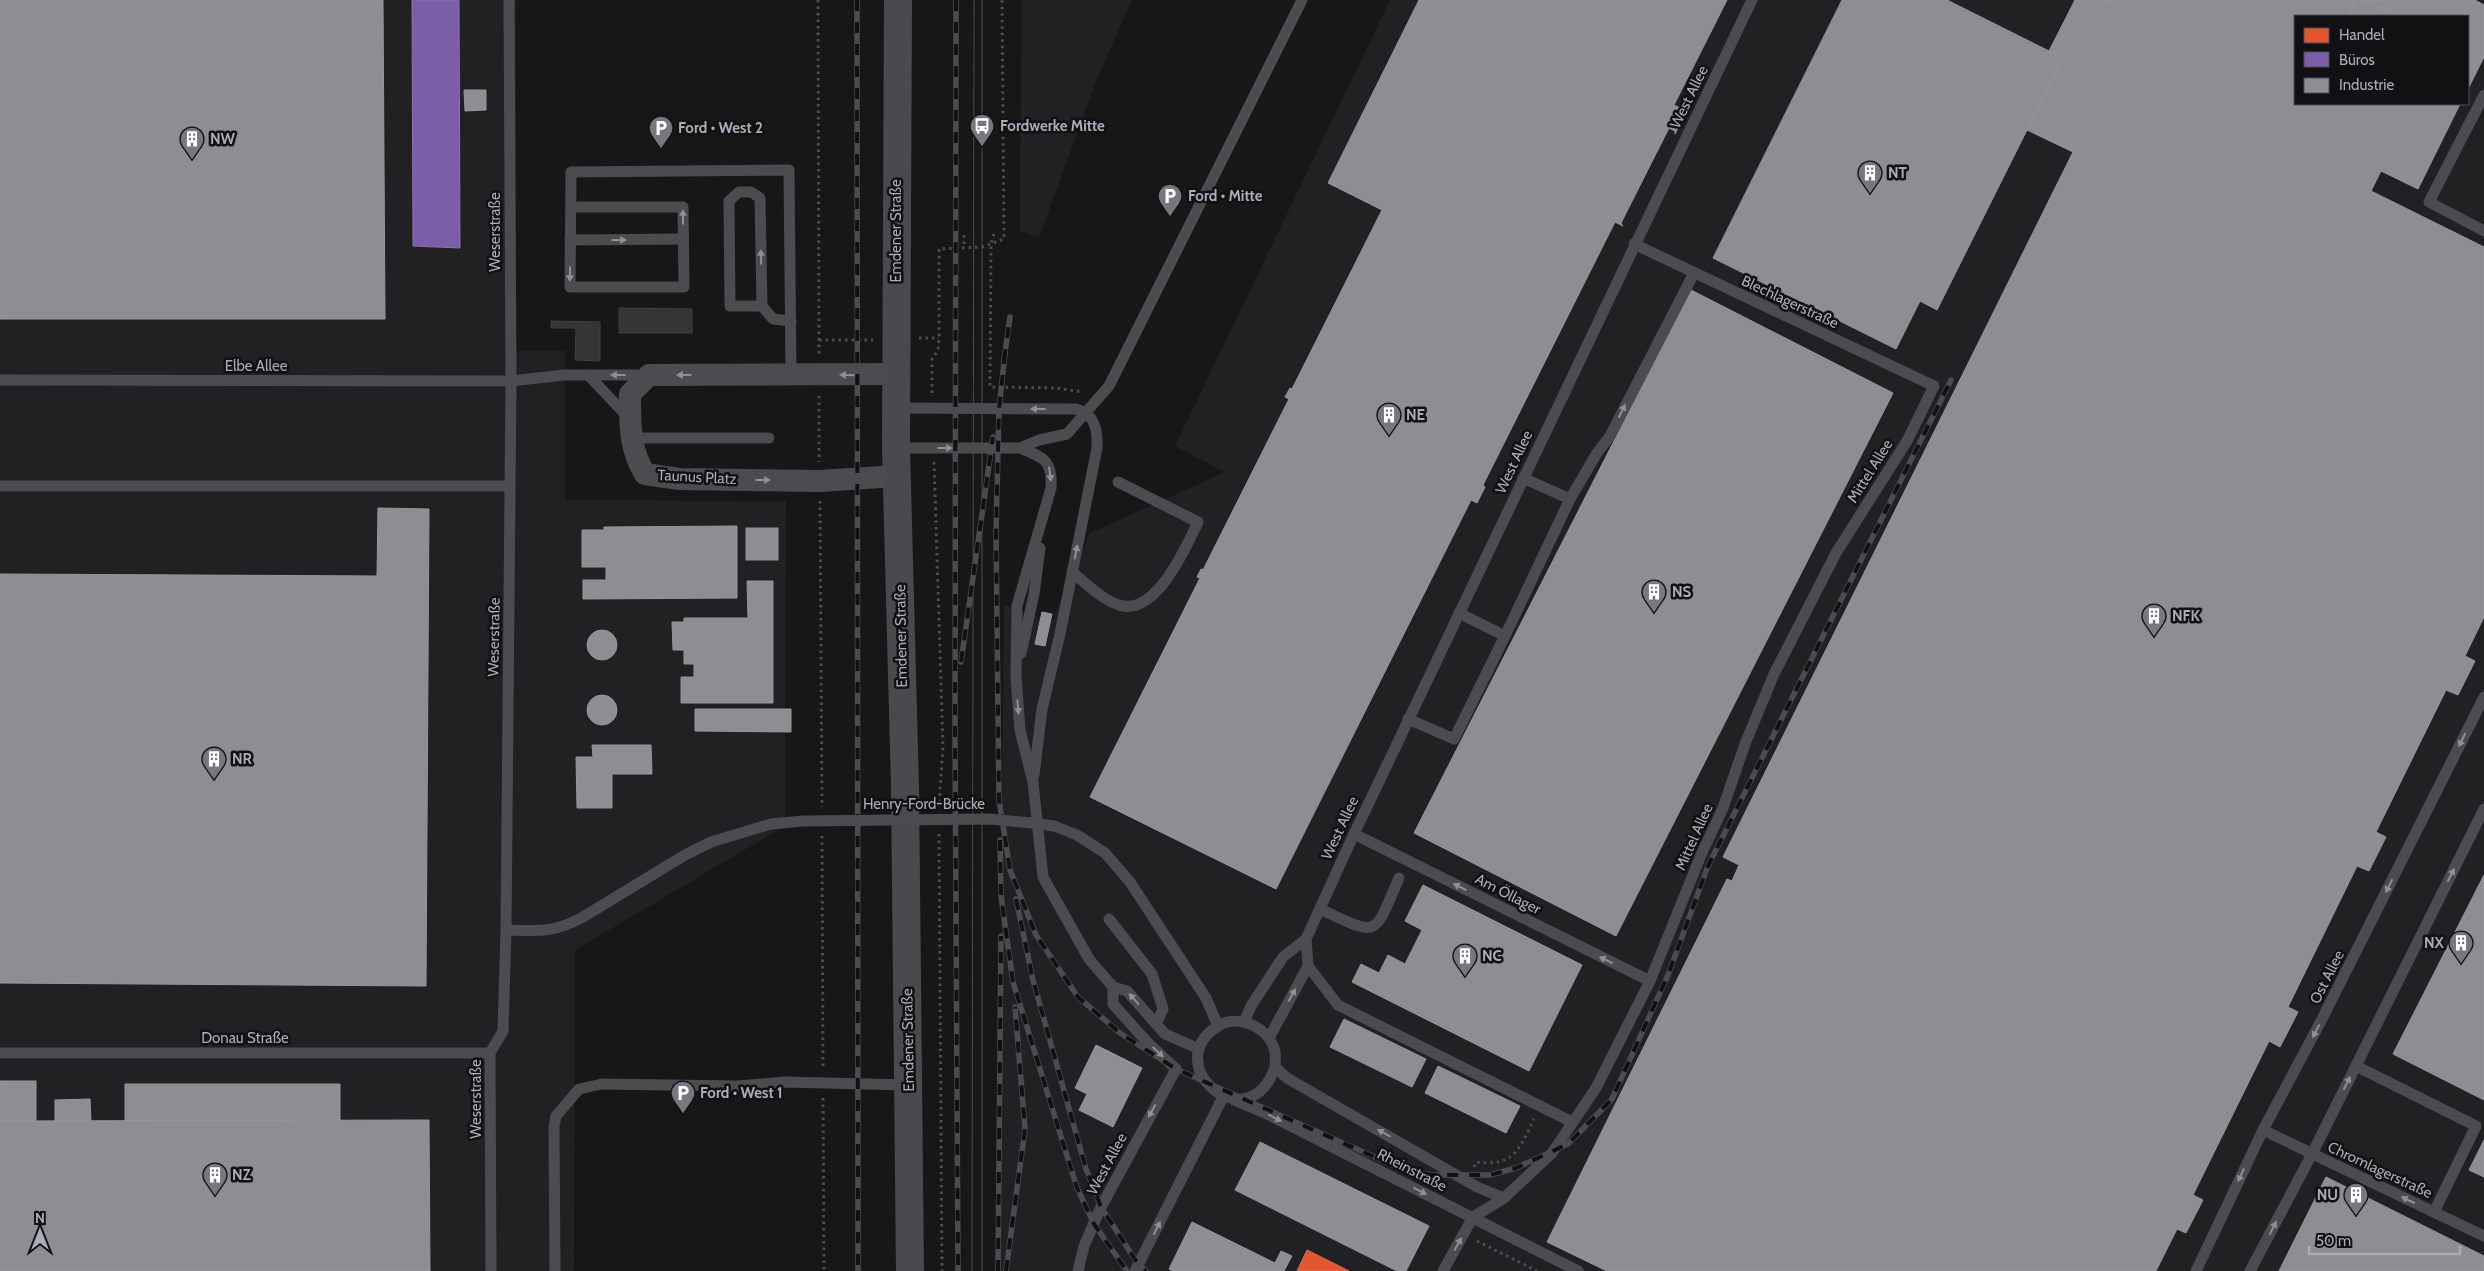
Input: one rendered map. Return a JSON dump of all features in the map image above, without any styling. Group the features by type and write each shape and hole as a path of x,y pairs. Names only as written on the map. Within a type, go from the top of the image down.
{"street":[{"name":"Emdener Straße","path":"898,0 896,448 905,787 910,1271"},
{"path":"649,375 896,374"},
{"name":"Taunus Platz","path":"649,375 630,394 630,428 636,460 645,474 679,479 820,481 897,476"}],"lane":[{"name":"Weserstraße","path":"491,1271 490,1054 503,1031 506,930 511,381 509,0"},
{"path":"1020,448 1039,440 1067,434 1102,396 1130,345 1302,0"},
{"name":"West Allee","path":"1244,1022 1251,1006 1283,956 1306,939 1408,719 1752,0"},
{"path":"2484,95 2429,202 2484,231"},
{"path":"571,207 683,207 684,287 570,288 571,172 789,170 791,375"},
{"path":"762,306 730,306 729,201 739,192 751,192 760,198 762,306 773,319 791,321"},
{"path":"570,240 683,239"},
{"name":"Blechlagerstraße","path":"1634,244 1934,386"},
{"path":"1408,719 1454,739 1570,500 1597,453 1610,436 1694,273"},
{"name":"Elbe Allee","path":"0,380 511,381 564,375 649,375"},
{"path":"588,375 630,428 769,438"},
{"name":"Mittel Allee","path":"1473,1217 1504,1198 1552,1153 1596,1088 1650,982 1701,855 1723,808 1745,744 1774,674 1836,553 1907,441 1934,386"},
{"path":"896,408 1074,409 1086,413 1095,424 1097,448 1042,709 1033,782"},
{"path":"896,448 1020,448 1039,455 1048,463 1052,474 1044,517 1017,606 1016,676 1020,730 1033,782 1043,877 1089,959 1113,986 1126,991 1165,1034 1199,1049"},
{"path":"1523,478 1570,500"},
{"path":"1072,572 1104,598 1120,605 1131,607 1148,598 1174,570 1198,522 1118,482"},
{"path":"0,486 510,486"},
{"path":"1459,613 1505,636"},
{"name":"Ost Allee","path":"2196,1271 2263,1130 2322,1020 2484,697"},
{"path":"2250,1271 2312,1154 2484,810"},
{"name":"Henry-Ford-Brücke","path":"506,930 544,932 564,928 693,851 719,839 771,824 802,821 980,819 1032,823 1054,826 1077,835 1105,853 1130,882 1206,998 1218,1026"},
{"name":"Am Öllager","path":"1354,834 1650,982"},
{"path":"1320,910 1359,928 1370,929 1380,923 1399,878"},
{"path":"1108,918 1152,974 1163,1009 1156,1024"},
{"path":"1269,1038 1308,966 1306,939"},
{"path":"1308,966 1338,1005 1572,1122"},
{"path":"1113,986 1112,1004 1147,1042 1176,1069 1198,1068"},
{"path":"1235,1021 1244,1022 1258,1028 1269,1038 1275,1052 1275,1067 1265,1088 1244,1099 1226,1098 1212,1090 1203,1081 1198,1068 1199,1049 1206,1036 1218,1026 1235,1021"},
{"name":"Donau Straße","path":"0,1053 490,1054"},
{"path":"2356,1066 2476,1126 2434,1212"},
{"path":"1275,1067 1287,1078 1477,1187 1504,1198"},
{"name":"West Allee","path":"1080,1269 1084,1246 1101,1207 1176,1069"},
{"path":"555,1271 554,1126 556,1116 579,1089 602,1084 738,1086 785,1082 908,1085"},
{"path":"1135,1271 1226,1098"},
{"name":"Rheinstraße","path":"1226,1098 1267,1114 1578,1271"},
{"name":"Chromlagerstraße","path":"2263,1130 2484,1236"},
{"path":"1444,1271 1473,1217"}],"path":[{"path":"818,0 822,816"},
{"path":"931,408 932,359 938,350 939,338 939,249 982,247 1004,239 1002,0"},
{"path":"994,234 991,244 990,387 1056,388 1102,396"},
{"path":"964,235 964,247"},
{"path":"933,448 942,654 943,747 939,807"},
{"path":"822,826 824,1271"},
{"path":"939,827 942,1271"}],"shaded area":[{"path":"0,0 516,0 516,351 565,351 565,500 786,501 785,826 575,950 574,1271 0,1271"},
{"path":"1021,0 1132,0 1096,81 1039,238 1020,231"},
{"path":"1390,0 2484,0 2484,1271 998,1271 1004,605 1052,621 1090,533 1225,472 1175,446"}],"building: Handel":[{"path":"1307,1250 1349,1271 1297,1271"}],"building: Büros":[{"path":"412,0 459,0 460,248 413,246"}],"building: Industrie":[{"name":"NW","path":"0,0 383,0 385,319 0,319"},
{"name":"NE","path":"1419,0 1727,0 1674,105 1686,111 1675,134 1675,131 1669,128 1621,223 1623,226 1615,222 1483,485 1485,487 1477,503 1471,500 1276,889 1090,797 1200,578 1197,577 1201,569 1203,570 1289,399 1285,397 1290,388 1292,389 1382,210 1328,183"},
{"name":"NT","path":"1842,0 1947,0 2063,58 1937,310 1920,301 1896,349 1713,258"},
{"name":"NFK","path":"2075,0 2103,0 2294,95 2294,105 2460,105 2418,189 2381,171 2371,191 2484,247 2484,617 2465,656 2475,661 2458,695 2446,690 2376,832 2386,837 2369,871 2357,866 2288,1007 2298,1012 2280,1047 2269,1041 2193,1195 2203,1200 2186,1233 2177,1229 2156,1271 1607,1271 1547,1242 1727,879 1732,881 1739,865 1723,857 2073,152 2027,130 2063,58 2049,51"},
{"path":"2103,0 2356,0 2348,15 2294,15 2294,95"},
{"path":"2356,0 2365,0 2396,15 2348,15"},
{"path":"2365,0 2475,0 2484,5 2484,57 2483,59 2469,52 2469,15 2396,15"},
{"path":"2469,52 2483,59 2469,87"},
{"path":"464,90 486,90 486,110 465,111"},
{"name":"NS","path":"1691,290 1893,393 1616,936 1414,833"},
{"name":"NR","path":"378,508 429,509 426,986 0,983 0,574 377,576"},
{"path":"737,526 737,598 583,599 583,580 606,580 606,567 582,567 582,530 604,530 604,527"},
{"path":"746,528 778,528 778,560 746,560"},
{"path":"747,581 773,581 773,703 681,703 681,677 694,677 694,664 684,664 684,650 673,650 672,622 684,622 684,618 748,618"},
{"path":"1042,612 1052,614 1045,646 1035,644"},
{"path":"602,630 613,634 617,645 613,656 602,660 591,656 587,645 591,634"},
{"path":"602,695 613,699 617,710 613,721 602,725 591,721 587,710 591,699"},
{"path":"695,709 791,709 791,732 695,731"},
{"path":"592,745 651,745 652,774 612,774 612,808 577,808 576,757 593,757"},
{"name":"NX","path":"2484,875 2484,1100 2393,1054"},
{"name":"NC","path":"1423,885 1582,965 1529,1071 1352,982 1361,964 1379,973 1388,955 1405,964 1422,930 1405,921"},
{"path":"1344,1019 1426,1059 1412,1087 1330,1047"},
{"path":"1096,1045 1142,1068 1113,1127 1079,1110 1087,1094 1075,1088"},
{"path":"1438,1066 1520,1106 1506,1133 1425,1093"},
{"path":"0,1081 36,1081 36,1121 0,1121"},
{"path":"125,1084 340,1084 340,1120 125,1121"},
{"path":"90,1099 91,1121 55,1121 55,1100"},
{"name":"NZ","path":"429,1120 430,1271 0,1271 0,1121"},
{"path":"2484,1140 2484,1177 2469,1170"},
{"path":"1260,1142 1429,1226 1406,1271 1397,1271 1235,1190"},
{"name":"NU","path":"2326,1177 2484,1256 2484,1271 2279,1271"},
{"path":"1192,1222 1275,1263 1281,1251 1292,1256 1284,1271 1173,1271 1169,1269"}],"building: Sonstige":[{"path":"619,308 692,309 692,333 619,333"},
{"path":"551,321 600,322 600,361 575,360 576,328 551,328"}],"tram line":[{"path":"972,1271 974,0"},
{"path":"982,0 982,1271"}],"railway":[{"path":"857,0 858,1271"},
{"path":"956,0 955,734 958,1271"},
{"path":"1004,360 1010,317"},
{"path":"1005,353 999,409 996,532 999,800 1010,870 1036,935 1078,997 1120,1033 1176,1069 1404,1170 1433,1175 1490,1175 1516,1168 1568,1144 1612,1099 1668,975 1708,866 1951,380"},
{"path":"961,662 993,437"},
{"path":"1000,840 1001,896 1013,982 1077,1188 1094,1224 1127,1271"},
{"path":"1016,899 1033,980 1086,1169 1101,1207 1138,1264 1146,1271"},
{"path":"998,1271 1001,936"},
{"path":"1006,1271 1025,1129 1015,1007"}],"place":[{"name":"Fordwerke Mitte","path":"982,147"},
{"name":"Ford • West 2","path":"661,149"},
{"name":"NW","path":"192,160"},
{"name":"NT","path":"1870,194"},
{"name":"Ford • Mitte","path":"1170,217"},
{"name":"NE","path":"1389,436"},
{"name":"NS","path":"1654,613"},
{"name":"NFK","path":"2154,637"},
{"name":"NR","path":"214,780"},
{"name":"NX","path":"2461,964"},
{"name":"NC","path":"1465,977"},
{"name":"Ford • West 1","path":"683,1114"},
{"name":"NZ","path":"215,1196"},
{"name":"NU","path":"2356,1216"}]}
